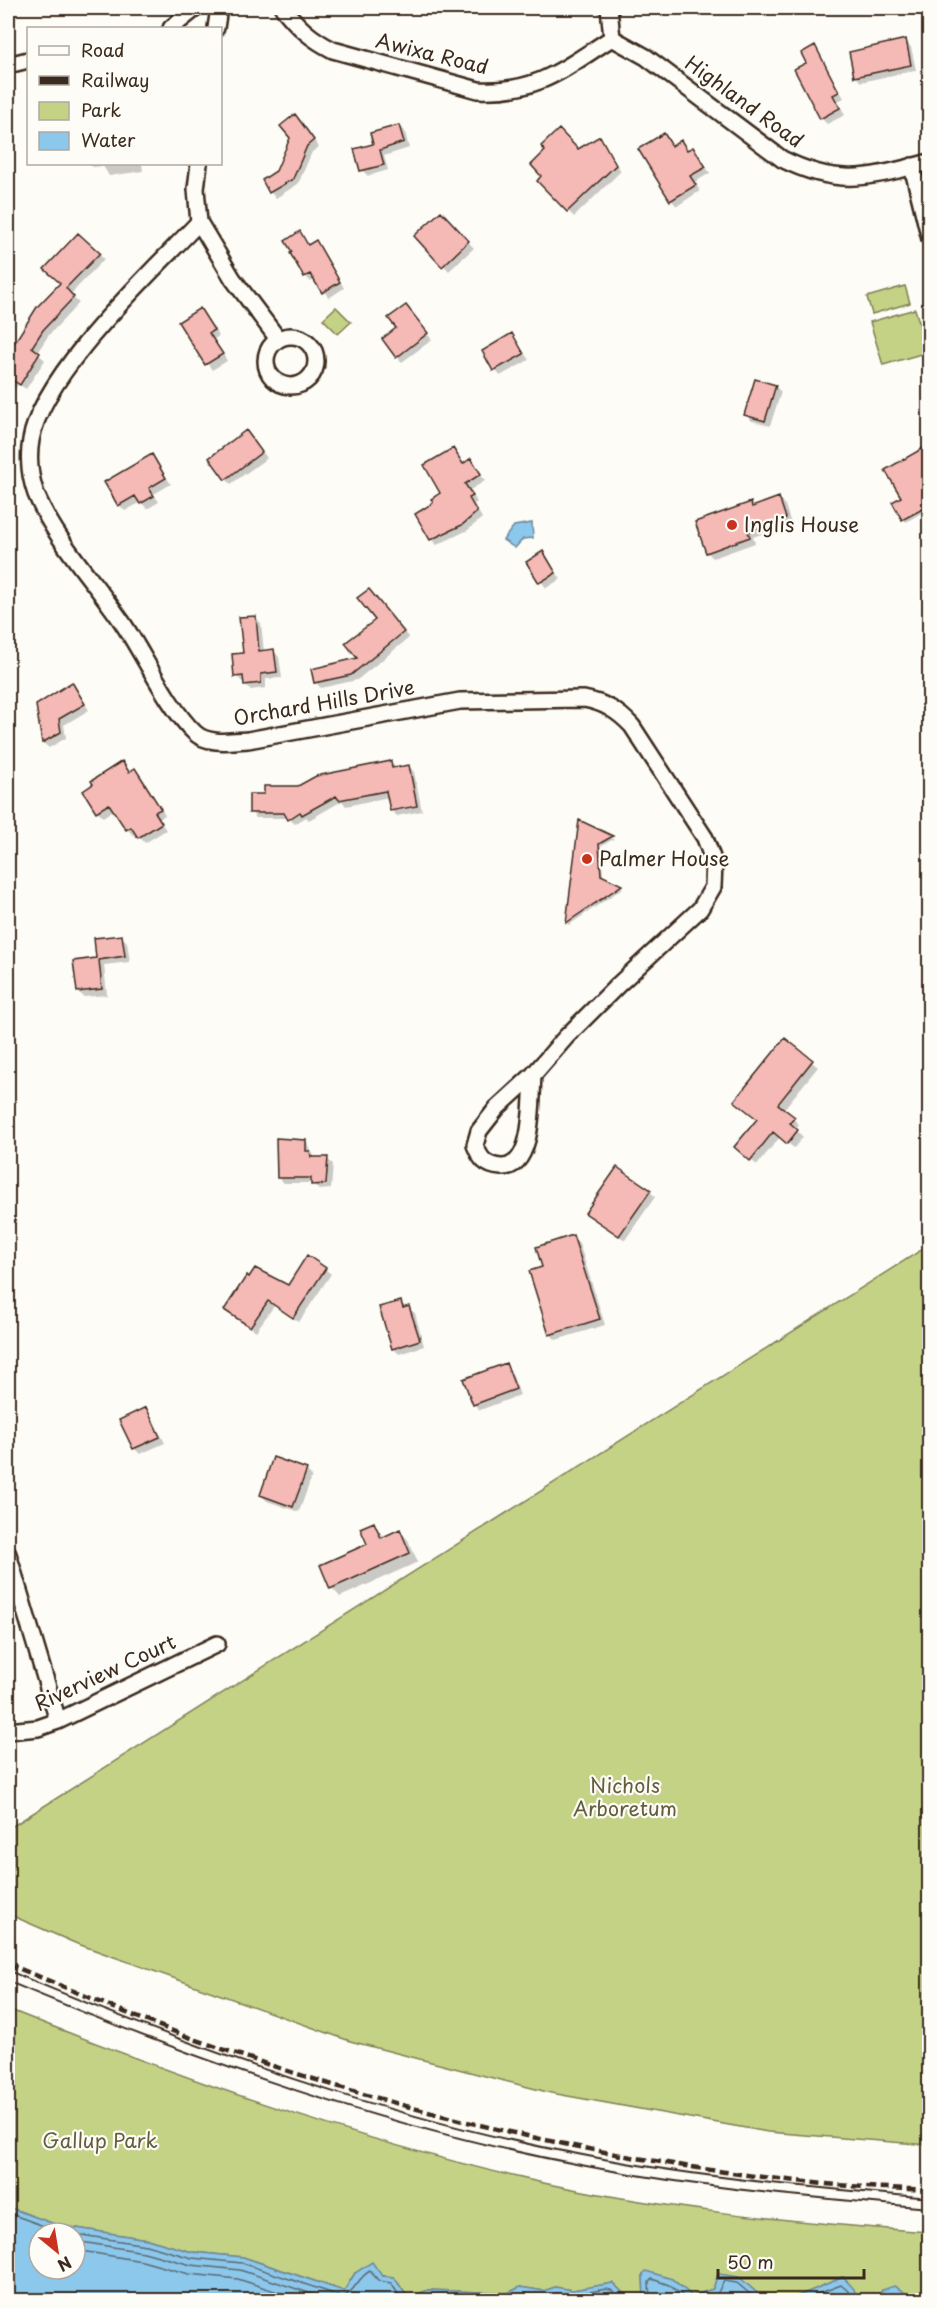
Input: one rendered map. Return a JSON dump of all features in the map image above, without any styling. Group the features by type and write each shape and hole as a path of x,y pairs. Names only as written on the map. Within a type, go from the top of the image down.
{"street":[{"path":"172,27 196,8"},
{"path":"216,27 219,8"},
{"name":"Awixa Road","path":"283,8 301,30 313,40 333,50 478,90 503,91 543,81 612,38"},
{"path":"609,8 612,38"},
{"name":"Highland Road","path":"612,38 646,57 782,159 807,171 833,177 858,178 930,162"},
{"path":"8,65 27,60"},
{"path":"199,165 196,189 199,222 233,279 278,339"},
{"path":"912,166 930,239"},
{"name":"Orchard Hills Drive","path":"199,222 76,354 41,412 31,438 29,463 35,492 43,508 122,622 182,717 196,734 217,741 248,740 460,701 584,699 600,702 618,712 632,726 705,838 714,863 713,887 700,909 619,984 566,1037 533,1075 497,1108 479,1131 475,1145 480,1158 491,1166 506,1167 519,1159 527,1145 533,1075"},
{"path":"8,1554 58,1722"},
{"name":"Riverview Court","path":"8,1731 20,1732 58,1722 217,1644"}],"lane":[{"path":"8,1976 128,2025 304,2088 425,2124 586,2161 736,2184 930,2203"}],"green space":[{"path":"905,286 910,303 872,314 867,297"},
{"path":"336,307 351,322 338,334 323,319"},
{"path":"915,309 928,352 883,365 870,322"},
{"name":"Nichols Arboretum","path":"929,1245 929,2145 768,2132 551,2093 350,2041 75,1943 8,1914 8,1829"},
{"name":"Gallup Park","path":"8,2009 261,2103 390,2144 521,2178 622,2198 724,2213 929,2232 929,2300 882,2290 877,2300 857,2300 843,2277 791,2298 771,2300 735,2277 718,2274 713,2289 692,2296 672,2279 643,2274 644,2300 630,2300 613,2283 573,2290 555,2287 544,2291 520,2287 508,2293 428,2290 408,2298 394,2277 355,2273 344,2291 243,2257 192,2252 147,2239 87,2230 87,2221 46,2221 8,2207"}],"water":[{"path":"532,523 533,538 523,539 515,548 503,540 514,526"},
{"path":"8,2207 46,2221 27,2221 27,2281 87,2281 87,2230 147,2239 192,2252 243,2257 344,2291 355,2273 372,2262 382,2276 394,2277 408,2298 428,2290 508,2293 520,2287 544,2291 555,2287 573,2290 613,2283 630,2300 8,2300"},
{"path":"646,2271 672,2279 692,2296 713,2289 718,2274 739,2277 763,2298 773,2300 644,2300 643,2274"},
{"path":"843,2277 854,2289 857,2300 777,2300 794,2298"},
{"path":"894,2286 917,2300 877,2300 882,2290"}],"building":[{"path":"906,39 911,65 854,77 849,52"},
{"path":"815,45 839,92 833,95 840,108 820,119 794,69 806,63 801,53"},
{"path":"295,114 314,140 307,146 293,179 269,193 262,180 276,171 290,138 280,126"},
{"path":"399,125 404,142 380,150 384,165 360,171 354,149 373,144 370,133"},
{"path":"559,129 578,149 600,136 616,165 567,212 537,181 541,176 531,165 545,151 541,146"},
{"path":"664,133 672,146 681,140 687,150 693,147 706,167 690,176 696,185 670,201 638,149"},
{"path":"441,211 469,241 442,267 414,236"},
{"path":"300,231 308,245 316,240 340,282 322,293 310,274 304,277 285,241"},
{"path":"78,233 100,253 66,288 74,297 43,330 32,347 40,353 20,385 8,377 8,353 37,307 60,283 44,269"},
{"path":"406,305 428,333 396,358 382,339 396,328 388,318"},
{"path":"200,308 214,330 209,333 223,354 205,365 178,322"},
{"path":"512,333 524,354 493,371 482,351"},
{"path":"755,379 776,385 765,421 744,415"},
{"path":"246,430 262,452 225,480 209,458"},
{"path":"930,444 930,505 902,520 892,502 901,497 885,470"},
{"path":"453,448 463,464 471,458 481,474 465,484 473,496 469,498 477,512 462,525 430,540 415,514 433,503 431,499 440,493 424,465"},
{"path":"152,454 166,478 149,488 154,496 140,504 135,496 118,506 104,482"},
{"name":"Inglis House","path":"779,497 786,518 748,532 750,537 706,553 695,522 751,502 752,507"},
{"path":"543,551 556,573 539,583 526,562"},
{"path":"369,589 404,632 351,675 314,683 311,669 357,658 345,643 375,620 357,598"},
{"path":"256,616 259,651 274,649 277,672 261,674 261,683 244,685 243,676 234,677 232,654 243,653 239,617"},
{"path":"72,682 85,704 59,719 61,732 42,743 36,705"},
{"path":"122,761 129,772 135,768 161,809 155,812 162,823 138,838 131,827 126,830 109,804 96,812 83,791 93,784 91,781"},
{"path":"391,761 392,768 409,765 417,806 390,811 386,791 339,800 336,796 288,820 284,813 249,813 249,794 264,794 264,786 298,786 316,776"},
{"name":"Palmer House","path":"579,820 613,836 599,844 601,875 622,885 566,923"},
{"path":"122,935 125,956 99,960 102,989 77,992 73,961 96,958 94,938"},
{"path":"785,1038 813,1060 778,1104 795,1117 790,1123 798,1130 787,1144 773,1132 750,1161 734,1147 757,1119 734,1101"},
{"path":"276,1138 306,1140 306,1151 310,1151 311,1157 328,1157 326,1184 311,1185 311,1178 277,1178"},
{"path":"617,1167 651,1190 619,1236 585,1213"},
{"path":"573,1235 600,1319 549,1335 529,1271 542,1267 536,1247"},
{"path":"307,1255 326,1268 293,1318 268,1301 250,1327 224,1310 247,1275 249,1277 255,1268 288,1285"},
{"path":"401,1301 403,1308 409,1306 420,1340 392,1349 379,1307"},
{"path":"506,1363 516,1389 473,1405 463,1379"},
{"path":"146,1407 160,1437 133,1449 119,1420"},
{"path":"273,1457 307,1469 293,1507 260,1495"},
{"path":"374,1522 381,1538 400,1529 410,1553 330,1589 320,1565 367,1544 360,1528"}],"railway":[{"path":"8,1964 170,2030 269,2065 346,2089 500,2130 578,2147 736,2173 829,2184 930,2190"}],"place":[{"name":"Inglis House","path":"732,525"},
{"name":"Palmer House","path":"587,859"}]}
